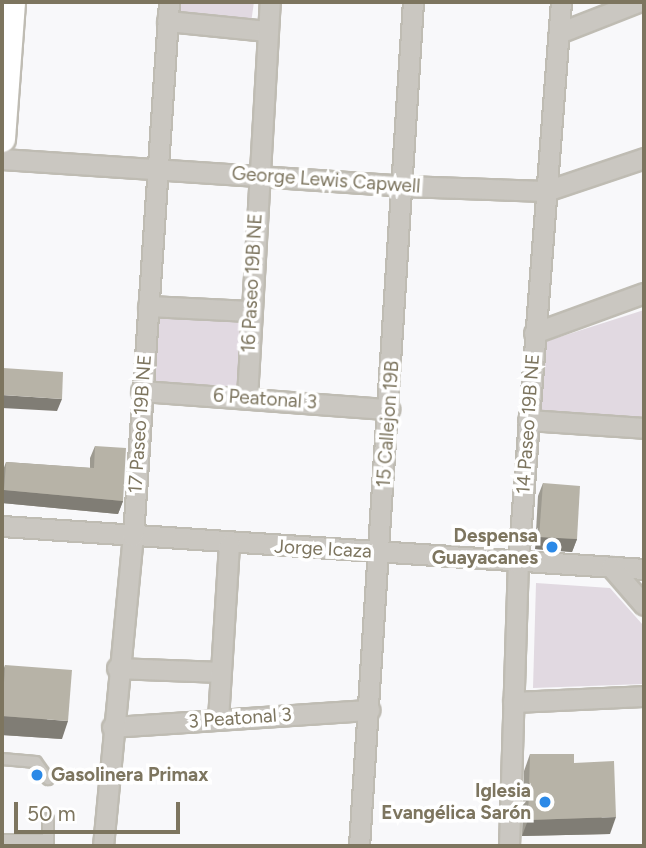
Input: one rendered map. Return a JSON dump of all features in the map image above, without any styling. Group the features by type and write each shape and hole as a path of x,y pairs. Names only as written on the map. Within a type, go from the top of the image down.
{"main road":[{"path":"2,139 12,2"}],"street":[{"name":"16 Paseo 19B NE","path":"247,397 257,176 270,2"},
{"name":"15 Callejon 19B","path":"359,846 414,2"},
{"name":"14 Paseo 19B NE","path":"509,846 518,563 561,2"},
{"path":"559,33 602,8 638,2"},
{"path":"168,11 268,31"},
{"name":"17 Paseo 19B NE","path":"103,846 117,668 133,536 168,11"},
{"name":"George Lewis Capwell","path":"2,159 404,186 546,191 644,158"},
{"path":"534,333 644,293"},
{"path":"148,306 250,311"},
{"name":"6 Peatonal 3","path":"141,391 389,409"},
{"path":"528,420 644,428"},
{"name":"Jorge Icaza","path":"2,526 229,544 644,569"},
{"path":"218,719 229,544"},
{"path":"611,567 644,605"},
{"path":"117,668 219,672"},
{"path":"513,702 644,696"},
{"name":"3 Peatonal 3","path":"112,727 369,710"}],"lane":[{"path":"2,759 36,762 48,779"},
{"path":"2,840 48,843 48,819"}],"shaded area":[{"path":"175,2 254,2 251,23 174,14"},
{"path":"148,306 250,311 247,397 141,391"},
{"path":"644,310 644,420 540,415 547,341"},
{"path":"536,583 610,588 643,625 644,684 533,688"}],"building":[{"path":"3,368 63,372 62,399 2,395"},
{"path":"95,446 126,448 123,501 4,490 6,462 94,468"},
{"path":"543,483 580,486 577,539 539,537"},
{"path":"5,665 72,670 68,721 2,716"},
{"path":"530,754 574,754 574,763 614,761 616,817 528,820"}],"place":[{"name":"Despensa Guayacanes","path":"552,547"},
{"name":"Gasolinera Primax","path":"37,775"},
{"name":"Iglesia Evangélica Sarón","path":"545,802"}]}
